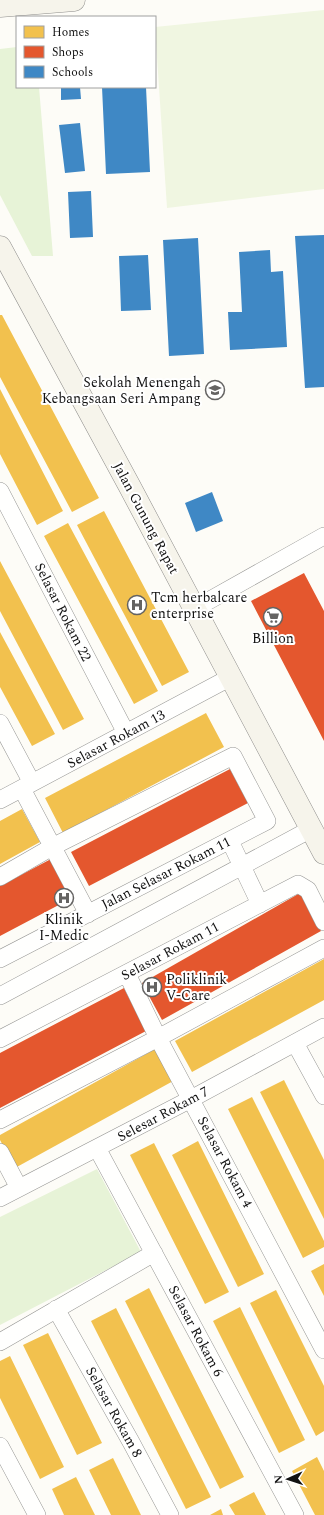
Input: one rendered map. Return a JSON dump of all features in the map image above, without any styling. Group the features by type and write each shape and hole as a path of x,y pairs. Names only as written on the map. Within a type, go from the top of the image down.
{"street":[{"path":"5,10 74,0"},
{"name":"Jalan Gunung Rapat","path":"0,247 5,269 130,487 324,853"},
{"name":"Selasar Rokam 22","path":"0,491 126,733"},
{"path":"194,609 324,536"},
{"name":"Selasar Rokam 13","path":"0,800 231,677"},
{"path":"0,722 52,847 88,914"},
{"name":"Jalan Selasar Rokam 11","path":"0,959 267,821 232,756 52,847"},
{"path":"0,996 311,828"},
{"path":"230,841 260,904"},
{"path":"0,877 52,847"},
{"name":"Selasar Rokam 11","path":"0,1039 298,884 308,890 324,922"},
{"path":"0,1120 158,1038 324,948"},
{"name":"Selasar Rokam 4","path":"127,974 158,1038 324,1350"},
{"name":"Selesar Rokam 7","path":"0,1198 191,1099 324,1027"},
{"path":"295,1043 324,1096"},
{"name":"Selasar Rokam 6","path":"97,1148 295,1515"},
{"path":"0,1152 19,1188"},
{"path":"0,1342 154,1253"},
{"name":"Selasar Rokam 8","path":"56,1309 131,1442 170,1515"},
{"path":"0,1446 37,1515"}],"green space":[{"path":"324,10 324,189 167,208 156,27"},
{"path":"16,47 16,88 39,88 53,256 32,256 0,195 0,49"},
{"path":"97,1169 141,1252 0,1325 0,1217"}],"building: Homes":[{"path":"0,315 2,315 99,498 72,512 0,377"},
{"path":"0,389 63,511 37,525 0,454"},
{"path":"104,511 189,672 162,686 77,525"},
{"path":"68,523 158,691 134,704 44,536"},
{"path":"0,561 84,719 63,730 0,611"},
{"path":"0,632 55,734 32,746 0,687"},
{"path":"206,713 224,747 63,833 45,798"},
{"path":"22,809 40,842 0,864 0,821"},
{"path":"324,959 324,1000 192,1072 175,1041"},
{"path":"157,1048 175,1080 15,1168 0,1140 0,1135"},
{"path":"284,1080 324,1160 324,1219 260,1092"},
{"path":"252,1097 324,1241 324,1247 303,1258 228,1109"},
{"path":"198,1141 264,1274 238,1287 172,1155"},
{"path":"154,1143 229,1292 205,1304 130,1155"},
{"path":"324,1264 324,1296 311,1271"},
{"path":"149,1288 244,1477 220,1489 125,1301"},
{"path":"276,1290 324,1386 324,1431 316,1436 250,1303"},
{"path":"240,1307 305,1440 279,1453 213,1321"},
{"path":"116,1308 211,1497 186,1509 91,1321"},
{"path":"48,1333 102,1443 77,1455 23,1345"},
{"path":"10,1356 64,1467 40,1479 0,1398 0,1361"},
{"path":"317,1457 324,1471 324,1515 315,1515 292,1471"},
{"path":"113,1458 141,1515 111,1515 89,1470"},
{"path":"76,1477 95,1515 64,1515 52,1489"},
{"path":"254,1492 266,1515 235,1515 229,1505"},
{"path":"221,1509 223,1515 210,1515"}],"building: Shops":[{"path":"304,573 324,611 324,741 251,601"},
{"path":"230,769 248,803 89,886 71,852"},
{"path":"51,859 72,898 0,936 0,886"},
{"path":"300,893 321,931 162,1020 142,983"},
{"path":"124,988 146,1031 0,1108 0,1053"}],"building: Schools":[{"path":"61,88 80,88 81,99 61,100"},
{"path":"102,88 146,88 150,172 106,174"},
{"path":"80,123 85,171 65,173 59,125"},
{"path":"91,191 93,237 70,238 68,192"},
{"path":"324,235 324,387 305,388 295,236"},
{"path":"198,238 204,354 169,356 163,240"},
{"path":"270,250 271,272 283,271 287,347 230,350 228,312 242,312 239,252"},
{"path":"148,255 151,310 121,311 119,256"},
{"path":"212,492 223,521 196,532 185,503"}],"place":[{"name":"Sekolah Menengah Kebangsaan Seri Ampang","path":"215,390"},
{"name":"Tcm herbalcare enterprise","path":"137,605"},
{"name":"Billion","path":"273,617"},
{"name":"Klinik I-Medic","path":"64,898"},
{"name":"Poliklinik V-Care","path":"152,987"}]}
